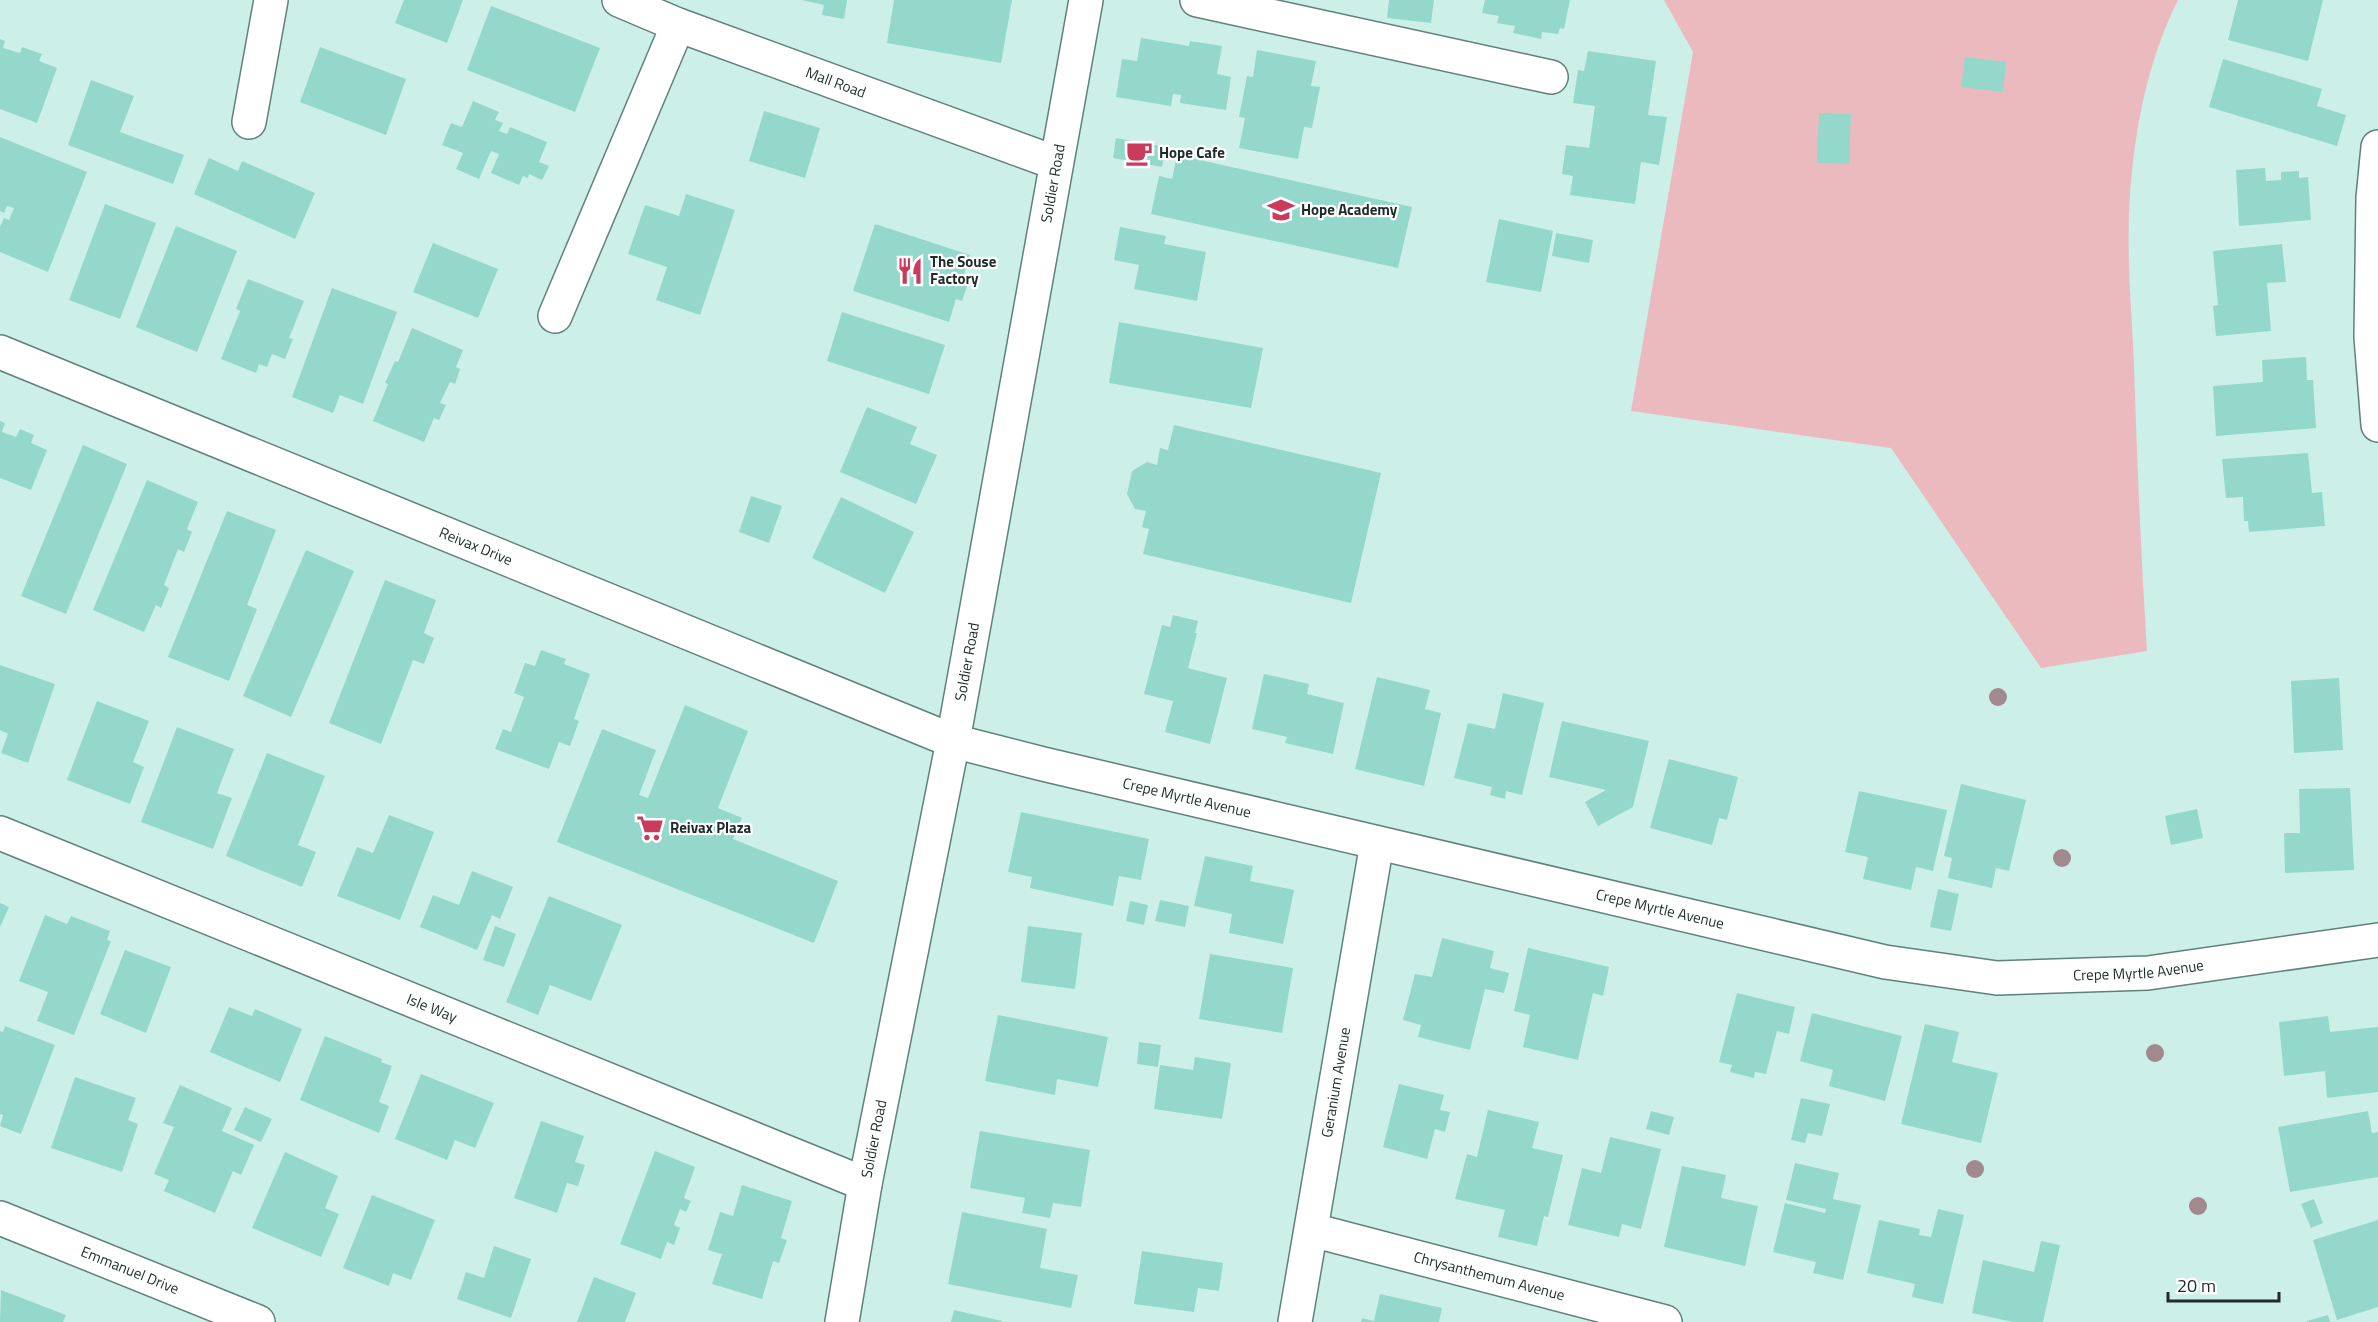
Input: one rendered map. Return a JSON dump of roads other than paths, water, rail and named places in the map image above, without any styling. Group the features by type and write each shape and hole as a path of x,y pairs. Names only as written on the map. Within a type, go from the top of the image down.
{"street":[{"path":"249,122 271,0"},
{"name":"Mall Road","path":"619,0 678,25 1056,163"},
{"name":"Soldier Road","path":"842,1322 865,1184 953,741 1086,0"},
{"path":"1197,0 1551,77"},
{"path":"555,316 678,25"},
{"path":"2378,147 2373,198 2371,337 2378,424"},
{"name":"Reivax Drive","path":"0,352 953,741"},
{"name":"Crepe Myrtle Avenue","path":"953,741 1885,962 1997,978 2148,973 2378,940"},
{"name":"Isle Way","path":"0,833 865,1184"},
{"name":"Geranium Avenue","path":"1295,1322 1377,843"},
{"name":"Emmanuel Drive","path":"0,1218 258,1322"},
{"name":"Chrysanthemum Avenue","path":"1312,1230 1665,1322"}],"place":[{"name":"Hope Cafe","path":"1139,153"},
{"name":"Hope Academy","path":"1281,210"},
{"name":"The Souse Factory","path":"910,271"},
{"name":"Reivax Plaza","path":"650,828"}]}
